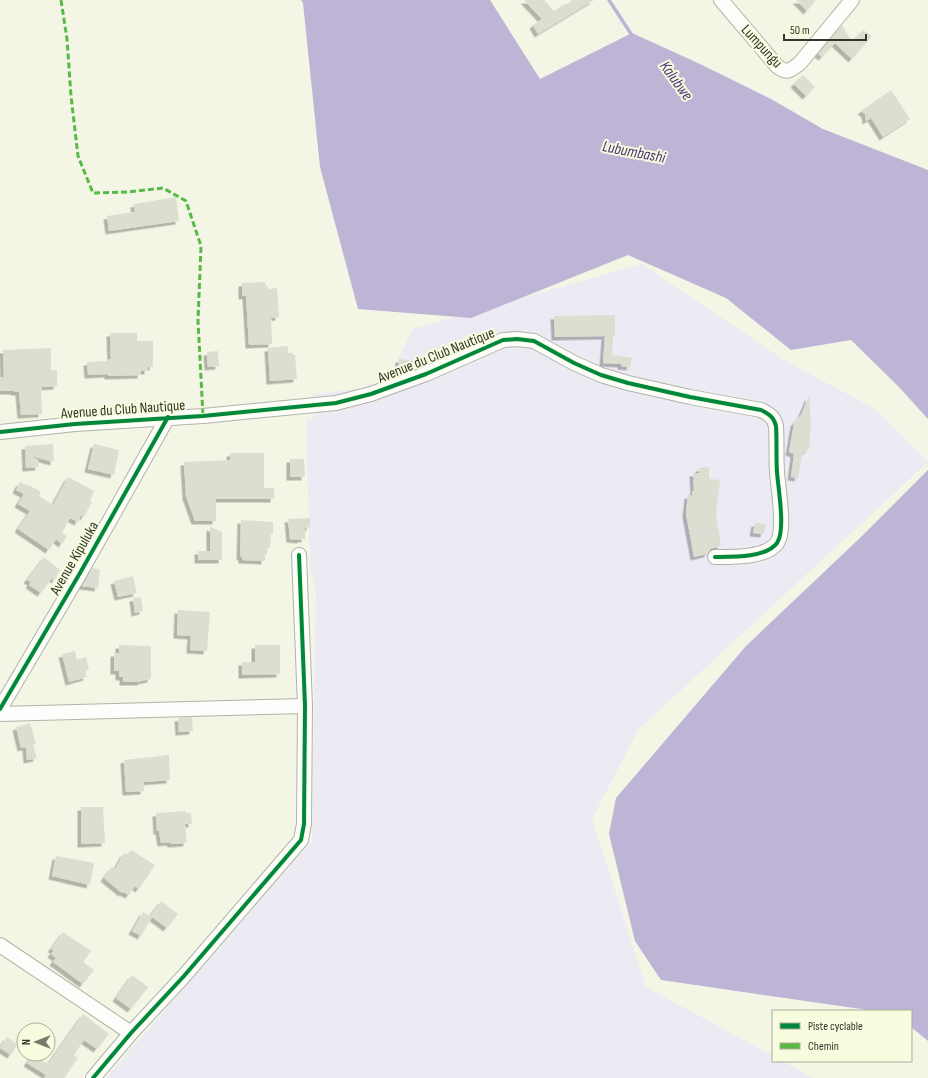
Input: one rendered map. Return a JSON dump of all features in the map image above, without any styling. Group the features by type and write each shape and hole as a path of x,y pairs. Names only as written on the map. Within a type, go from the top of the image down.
{"street":[{"name":"Lumpungu","path":"721,0 777,66 782,70 788,71 792,70 800,63 852,0"},
{"name":"Avenue du Club Nautique","path":"0,432 75,424 203,416 336,403 372,394 426,374 503,340 518,339 534,342 574,363 608,377 690,398 761,410 768,413 774,419 776,426 777,472 781,516 777,543 759,553 749,556 715,557"},
{"name":"Avenue Kipuluka","path":"0,709 168,417"},
{"path":"93,1078 131,1033 184,976 301,840 304,824 305,706 299,555"},
{"path":"0,714 305,706"},
{"path":"0,945 131,1033"}],"shaded area":[{"path":"642,264 784,360 875,409 928,461 638,730 592,819 646,987 772,1055 772,1062 784,1062 813,1078 106,1078 312,841 316,591 310,568 306,420 314,418 314,394 357,389 388,379 413,329"}],"water":[{"name":"Lubumbashi","path":"301,0 490,0 540,79 632,33 771,99 823,129 928,170 928,419 898,386 851,340 791,350 726,298 628,255 471,318 358,309 320,167 303,3"},
{"path":"928,470 928,1041 912,1028 912,1010 868,1010 661,980 635,941 609,834 616,798 746,646 861,537"}],"building":[{"path":"524,0 544,0 554,11 564,4 565,5 572,1 571,0 594,0 538,34 533,25 542,19"},
{"path":"796,0 816,0 807,11"},
{"path":"842,25 852,42 863,30 872,36 852,59 835,43 822,57 818,54"},
{"path":"803,75 815,87 806,96 794,84"},
{"path":"891,90 910,119 883,137 871,118 866,121 865,114 861,111"},
{"path":"176,197 179,221 109,231 107,216 135,212 134,204"},
{"path":"264,282 269,289 277,288 279,317 271,318 272,344 249,345 246,296 242,296 242,283"},
{"path":"615,315 615,336 613,336 612,355 632,358 630,367 621,366 621,364 603,363 605,336 555,337 554,316"},
{"path":"110,333 137,333 137,341 153,341 153,367 148,367 148,371 141,371 141,375 88,375 87,362 108,361 108,359 111,359"},
{"path":"288,346 288,353 293,353 293,355 295,355 297,379 270,381 268,348"},
{"path":"51,348 51,370 57,370 57,386 42,387 42,414 21,415 19,392 0,391 0,377 4,377 3,350"},
{"path":"218,351 219,366 208,367 207,352"},
{"path":"399,359 416,361 415,369 407,372 398,371"},
{"path":"809,396 811,424 809,449 802,454 798,478 791,477 794,454 789,452 794,423 801,415"},
{"path":"53,444 54,462 31,456 38,460 39,467 26,468 25,446"},
{"path":"94,444 119,450 114,475 88,469"},
{"path":"230,453 264,453 264,488 274,488 274,499 216,499 216,521 195,521 186,496 184,462 230,460"},
{"path":"290,459 304,459 305,477 290,477"},
{"path":"709,467 709,479 720,480 716,514 721,546 709,549 710,550 707,554 694,557 686,514 688,495 692,495 692,491 694,491 693,473 699,473 699,468"},
{"path":"68,477 94,491 90,501 92,502 84,517 81,515 78,522 70,518 62,533 67,536 62,544 56,539 49,550 18,529 30,511 18,504 24,494 16,490 20,482 28,486 27,484 41,492 39,496 53,505"},
{"path":"310,518 310,527 305,528 305,539 290,539 288,519"},
{"path":"241,520 273,522 273,534 271,534 270,548 267,548 267,554 265,554 265,561 242,560 242,557 240,556"},
{"path":"755,523 765,524 764,534 753,533"},
{"path":"210,527 222,532 222,560 198,560 198,551 210,551"},
{"path":"44,557 60,570 55,580 52,578 41,593 29,585 31,582 27,580"},
{"path":"92,568 100,569 98,588 82,586"},
{"path":"133,576 137,593 118,597 114,581"},
{"path":"141,597 143,611 135,613 133,598"},
{"path":"178,610 210,612 207,651 190,650 191,636 177,635"},
{"path":"119,645 151,646 151,679 141,682 123,682 123,677 119,677 119,671 114,671 114,653 119,653"},
{"path":"255,645 280,645 280,674 242,675 242,662 255,662"},
{"path":"75,651 77,660 86,657 89,670 85,671 87,677 69,682 62,654"},
{"path":"192,717 193,731 179,732 178,718"},
{"path":"30,723 36,744 33,745 37,758 27,760 26,747 21,748 16,727"},
{"path":"169,755 170,780 144,782 144,791 126,792 124,760"},
{"path":"81,807 103,807 105,843 81,844"},
{"path":"186,811 186,813 191,813 192,824 185,824 187,843 161,843 159,831 157,831 156,813"},
{"path":"131,850 155,865 139,889 135,886 129,895 123,892 122,893 104,878 112,867 115,869 124,853 127,855"},
{"path":"56,856 94,863 90,885 52,876"},
{"path":"161,901 178,914 167,928 152,917 141,936 132,931 143,912 151,917 150,916"},
{"path":"63,932 91,951 83,962 94,970 83,984 53,962 56,958 51,954 54,950 51,949"},
{"path":"132,975 148,987 131,1009 116,998"},
{"path":"83,1014 109,1034 97,1049 84,1040 74,1055 78,1058 64,1078 44,1078 46,1075 27,1063 45,1062 48,1064 49,1062 56,1062 56,1053"},
{"path":"7,1037 16,1043 11,1055 0,1048"}],"waterway":[{"name":"Kalubwe","path":"609,0 633,37"}],"marked path":[{"path":"61,0 67,39 71,96 78,156 93,193 127,192 163,188 186,201 201,246 198,321 203,416"}],"cycle path":[{"path":"0,432 75,424 203,416 336,403 371,394 426,374 503,340 517,339 534,341 574,363 601,375 628,383 690,397 761,410 769,414 776,426 777,472 781,519 780,537 777,543 765,552 739,557 715,557"},
{"path":"0,709 80,573 168,417"},
{"path":"93,1078 131,1033 184,976 301,840 304,824 305,706 299,555"}]}
